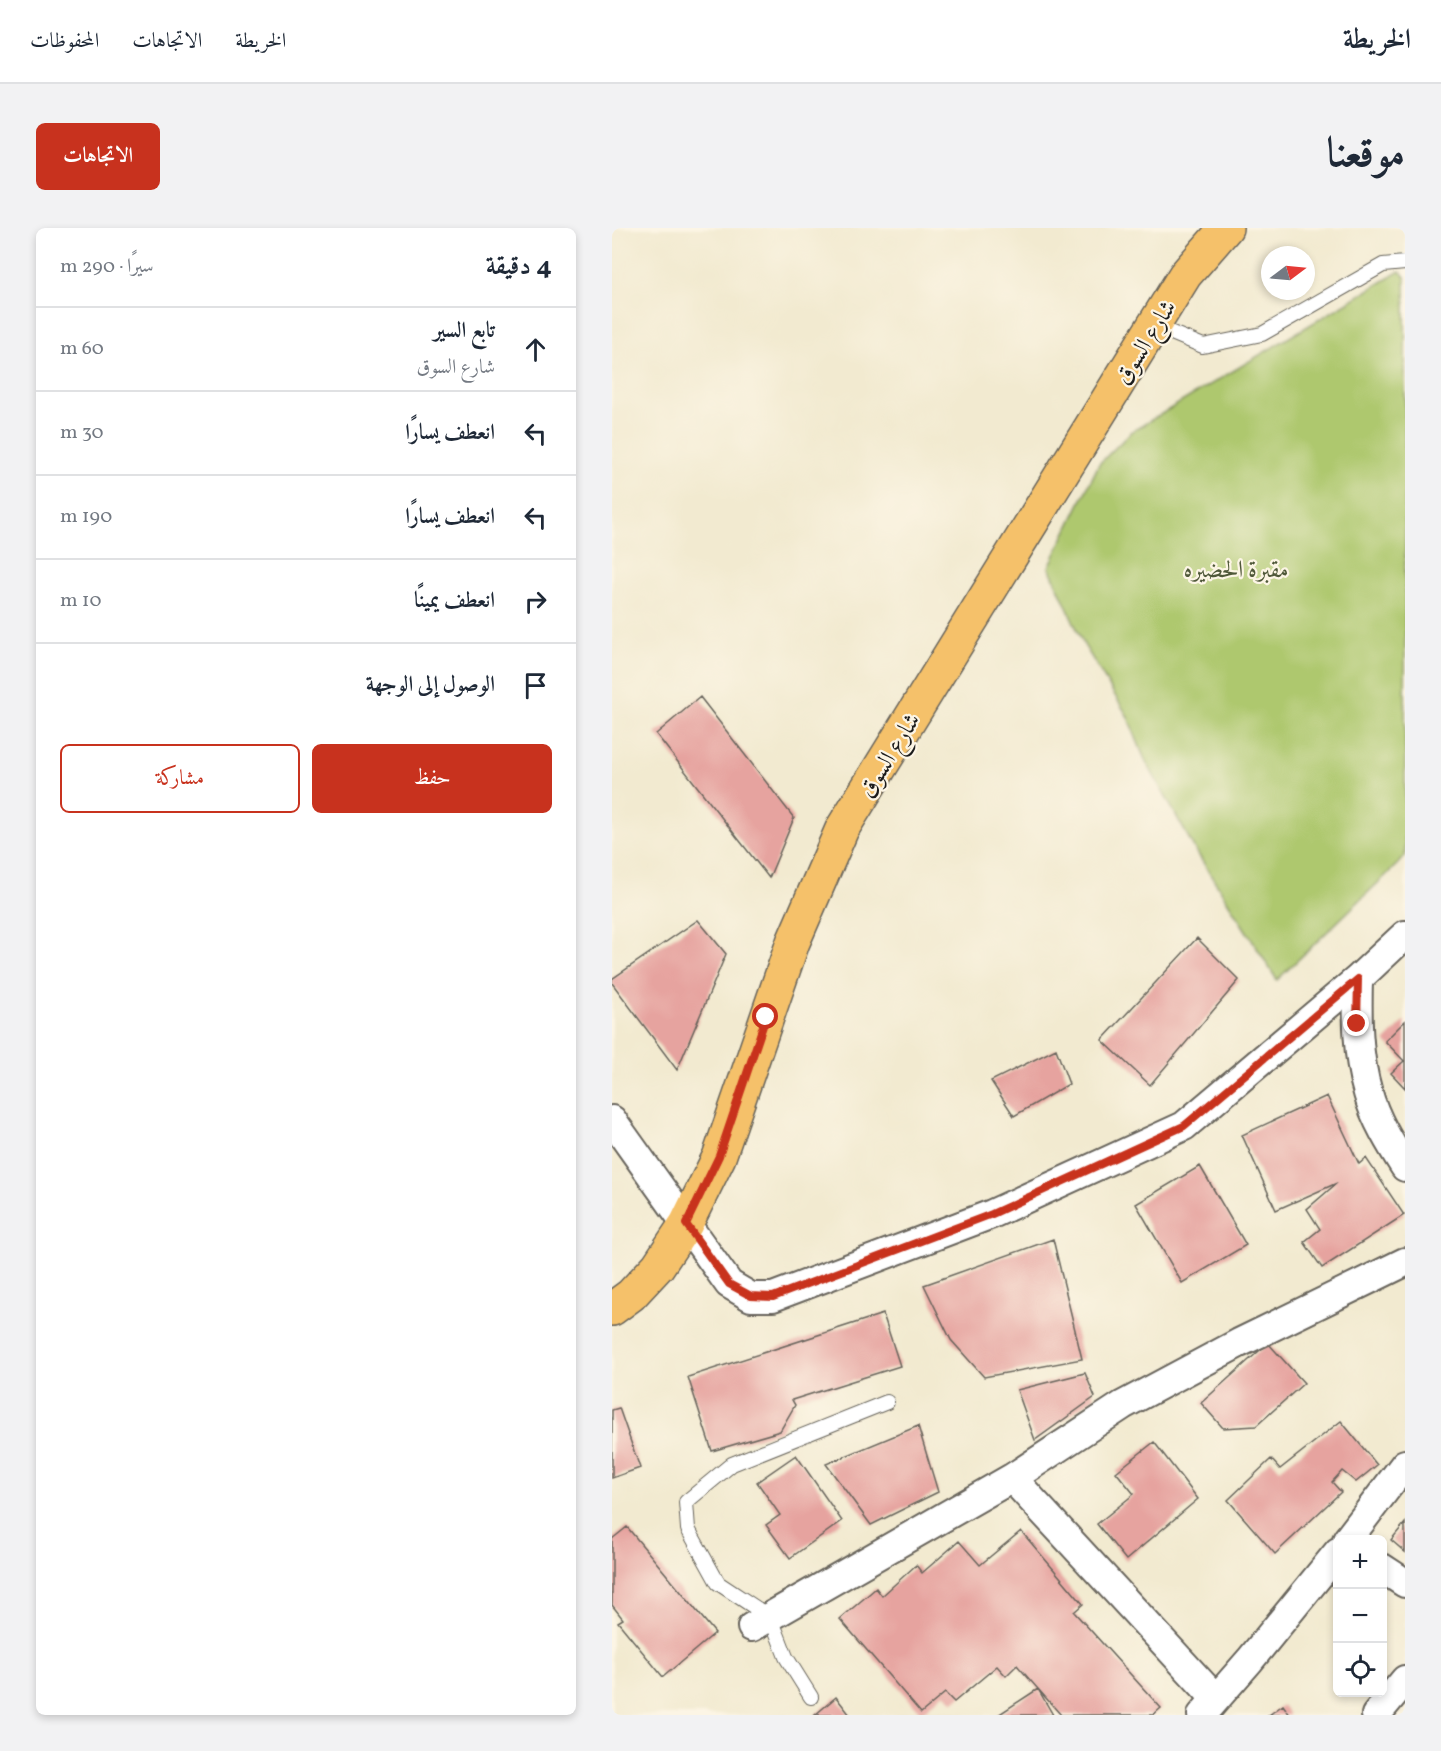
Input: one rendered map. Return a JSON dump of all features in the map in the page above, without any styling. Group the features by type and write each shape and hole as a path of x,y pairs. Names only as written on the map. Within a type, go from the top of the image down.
{"main road":[{"name":"شارع السوق","path":"612,1309 631,1295 658,1266 686,1224 719,1156 794,942 843,829 1185,275 1226,228"}],"street":[{"path":"612,1119 729,1284 751,1296 773,1297 992,1214 1184,1126 1358,979 1405,935"},
{"path":"1358,979 1357,1024 1368,1094 1384,1130 1405,1167"},
{"path":"761,1623 1012,1478 1124,1405 1239,1343 1405,1262"},
{"path":"1350,1535 1405,1464"},
{"path":"1012,1478 1209,1707 1333,1557"},
{"path":"1387,1571 1405,1583"},
{"path":"1376,1715 1405,1680"}],"lane":[{"path":"1155,326 1203,346 1262,334 1383,265 1405,263"},
{"path":"811,1697 761,1623 718,1583 688,1529 686,1502 732,1464 887,1402"}],"green space":[{"name":"مقبرة الحضيره","path":"1400,271 1405,277 1405,857 1277,980 1196,851 1145,760 1127,715 1084,645 1049,567 1099,464 1131,432"}],"building":[{"path":"700,697 794,818 769,878 656,734"},
{"path":"698,920 726,954 677,1070 612,983 612,979"},
{"path":"1197,938 1239,980 1150,1085 1102,1040"},
{"path":"1405,1021 1405,1088 1391,1073 1404,1061 1385,1041"},
{"path":"1056,1049 1069,1084 1014,1116 991,1081"},
{"path":"1327,1096 1359,1164 1366,1158 1404,1215 1322,1268 1304,1242 1320,1229 1307,1209 1337,1183 1276,1210 1242,1135"},
{"path":"1200,1166 1246,1245 1182,1283 1136,1204"},
{"path":"1053,1239 1082,1359 984,1377 951,1340 924,1285"},
{"path":"883,1314 900,1366 792,1400 795,1405 780,1431 712,1451 688,1377"},
{"path":"1268,1343 1304,1383 1256,1426 1223,1428 1201,1403"},
{"path":"1085,1373 1095,1397 1035,1440 1017,1390"},
{"path":"619,1408 640,1468 612,1478 612,1410"},
{"path":"1341,1421 1377,1465 1356,1482 1342,1471 1332,1482 1341,1492 1275,1554 1228,1500 1271,1459 1280,1469"},
{"path":"918,1426 938,1492 871,1525 826,1464"},
{"path":"1154,1442 1198,1499 1126,1560 1097,1524 1134,1494 1116,1472"},
{"path":"796,1455 842,1521 790,1558 766,1525 780,1515 757,1482"},
{"path":"1405,1523 1405,1552 1391,1540"},
{"path":"627,1527 715,1633 663,1677 618,1622 623,1619 612,1605 612,1539"},
{"path":"1021,1531 1083,1604 1074,1612 1161,1708 1153,1715 1061,1715 1017,1665 1006,1676 997,1666 954,1702 945,1693 921,1713 840,1619 876,1588 882,1596 916,1565 922,1573 959,1541 980,1565"},
{"path":"1038,1689 1053,1715 998,1715"},
{"path":"836,1697 850,1715 815,1715"},
{"path":"1283,1705 1290,1715 1269,1715"}],"route":[{"path":"766,1017 719,1156 686,1224 729,1284 751,1296 773,1297 992,1214 1184,1126 1358,979 1357,1024"}]}
